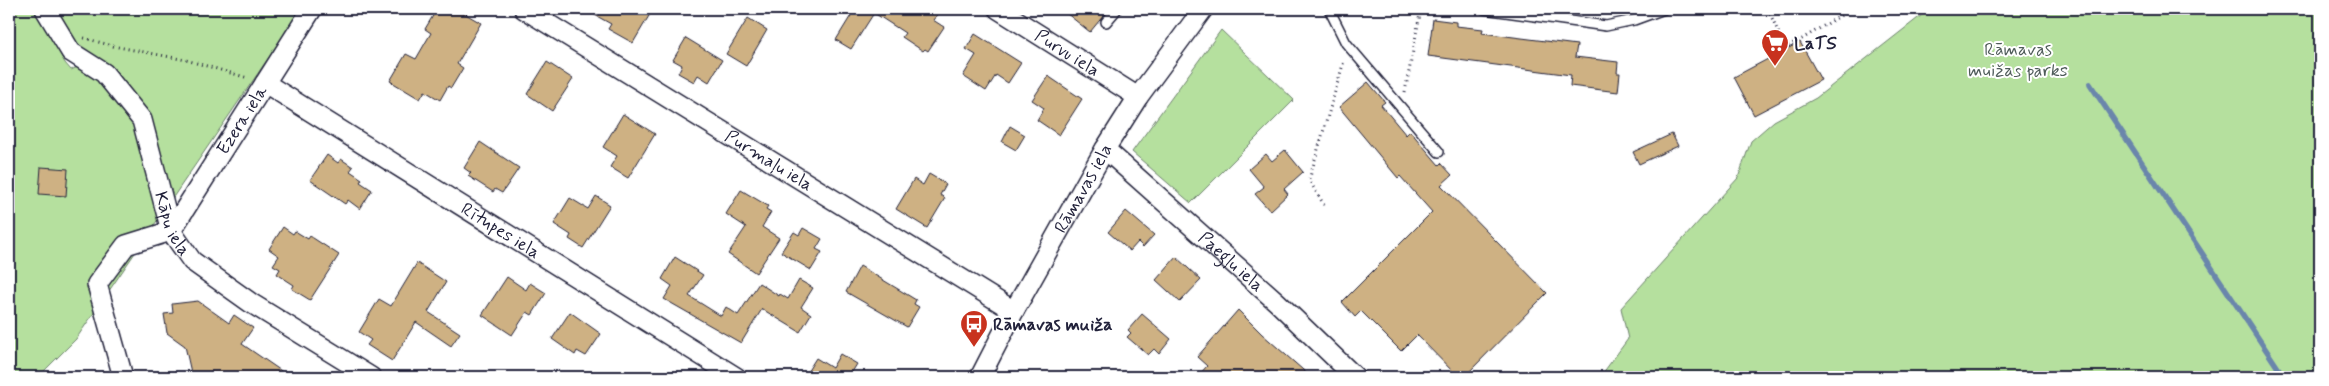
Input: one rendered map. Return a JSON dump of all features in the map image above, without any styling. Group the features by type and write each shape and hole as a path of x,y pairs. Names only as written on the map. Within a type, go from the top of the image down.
{"street":[{"name":"Kāpu iela","path":"45,9 70,52 104,73 142,120 170,230 192,261 251,303 371,377"},
{"name":"Ezera iela","path":"170,230 312,9"},
{"name":"Purmaļu iela","path":"524,9 1014,311"},
{"name":"Purvu iela","path":"998,9 1138,97"},
{"name":"Rāmavas iela","path":"980,377 1014,311 1105,149 1138,97 1203,9"},
{"name":"Rītupes iela","path":"265,83 736,377"},
{"name":"Paegļu iela","path":"1105,149 1277,302 1355,377"},
{"path":"123,377 97,284 126,245 170,230"}],"lane":[{"path":"1106,22 1117,9"},
{"path":"1329,9 1346,43 1402,106 1439,152"},
{"path":"1484,9 1606,26 1634,20 1664,9"}],"path":[{"path":"1402,106 1421,9"},
{"path":"1768,9 1785,47 1845,13 1848,9"},
{"path":"57,30 113,46 186,60 265,83"},
{"path":"1324,205 1309,180 1344,58"}],"green space":[{"path":"9,9 36,9 65,63 71,70 86,63 54,9 302,9 76,339 38,377 9,377"},
{"name":"Rāmavas muižas parks","path":"1926,9 2320,9 2320,377 1600,377 1628,339 1621,308 1738,178 1751,141 1774,121 1816,98 1927,11"},
{"path":"1221,30 1294,100 1191,203 1132,152"}],"building":[{"path":"437,9 457,9 481,23 457,64 463,68 451,88 448,86 440,100 425,91 420,99 390,81 406,54 416,59 431,33 425,29"},
{"path":"584,9 653,9 633,43 608,29 611,24"},
{"path":"855,9 927,9 937,15 933,20 944,27 928,51 925,49 923,51 902,37 905,33 874,13 851,49 836,40"},
{"path":"1061,9 1109,9 1090,32"},
{"path":"748,18 767,30 746,66 726,54"},
{"path":"1433,19 1456,22 1456,26 1483,29 1482,33 1577,45 1575,57 1618,62 1617,73 1620,73 1618,92 1570,86 1571,75 1428,56"},
{"path":"975,34 1021,63 1008,83 996,75 986,91 963,76 976,55 966,49"},
{"path":"686,38 722,60 709,82 698,75 694,82 678,73 682,65 673,60"},
{"path":"1800,42 1821,80 1754,115 1734,77"},
{"path":"547,62 573,79 552,111 527,94"},
{"path":"1048,76 1082,99 1059,135 1037,120 1044,108 1032,100"},
{"path":"1368,82 1385,102 1381,105 1406,135 1410,131 1439,165 1441,163 1452,175 1441,185 1547,293 1464,377 1458,377 1417,335 1401,351 1361,311 1355,317 1342,302 1432,212 1400,176 1398,178 1339,107"},
{"path":"623,114 655,134 628,178 610,167 617,156 603,147"},
{"path":"1010,126 1025,135 1016,150 1002,142"},
{"path":"1672,134 1678,146 1639,164 1633,152"},
{"path":"480,142 519,168 502,193 495,189 493,192 468,176 471,173 464,168"},
{"path":"1285,150 1303,172 1284,189 1288,194 1270,211 1255,194 1264,187 1249,169 1266,154 1272,161"},
{"path":"327,155 338,163 341,159 353,167 350,171 362,179 360,182 372,190 360,209 348,200 345,204 310,180"},
{"path":"41,167 68,169 66,196 39,194"},
{"path":"929,174 946,184 940,195 945,198 927,228 896,209 914,179 923,185"},
{"path":"741,190 768,206 766,209 771,212 762,227 779,238 756,273 728,254 746,227 726,214"},
{"path":"596,196 610,205 583,248 569,239 571,235 554,224 570,198 588,209"},
{"path":"1126,211 1154,235 1143,247 1138,242 1130,251 1108,232"},
{"path":"283,227 293,234 295,231 308,239 310,236 339,255 310,300 292,289 294,285 277,274 280,269 273,265 279,256 269,249"},
{"path":"803,228 822,239 816,249 822,252 811,270 781,252 794,232 799,235"},
{"path":"675,257 703,275 689,296 721,316 726,307 738,315 759,283 779,296 780,294 788,299 799,280 813,288 801,307 811,314 800,332 762,309 741,343 664,299 672,286 662,279"},
{"path":"1176,257 1201,280 1180,302 1156,280"},
{"path":"417,263 446,282 428,312 460,333 451,346 416,322 392,361 367,345 371,340 359,332 379,299 391,306"},
{"path":"860,266 916,300 914,304 919,307 907,327 846,292"},
{"path":"507,277 526,290 530,283 546,293 532,315 527,312 512,335 482,315"},
{"path":"198,301 229,323 234,315 253,328 242,344 290,377 192,377 185,346 167,333 164,314 173,313 172,304"},
{"path":"1238,310 1311,377 1197,377 1207,366 1197,357"},
{"path":"570,312 601,334 586,356 577,351 575,355 552,339"},
{"path":"1142,314 1171,339 1159,354 1154,349 1148,355 1127,337 1131,333 1128,330"},
{"path":"840,354 857,364 849,377 804,377 816,358 832,368"}],"waterway":[{"path":"2090,84 2284,377"}],"place":[{"name":"LaTS","path":"1775,67"},
{"name":"Rāmavas muiža","path":"974,348"}]}
